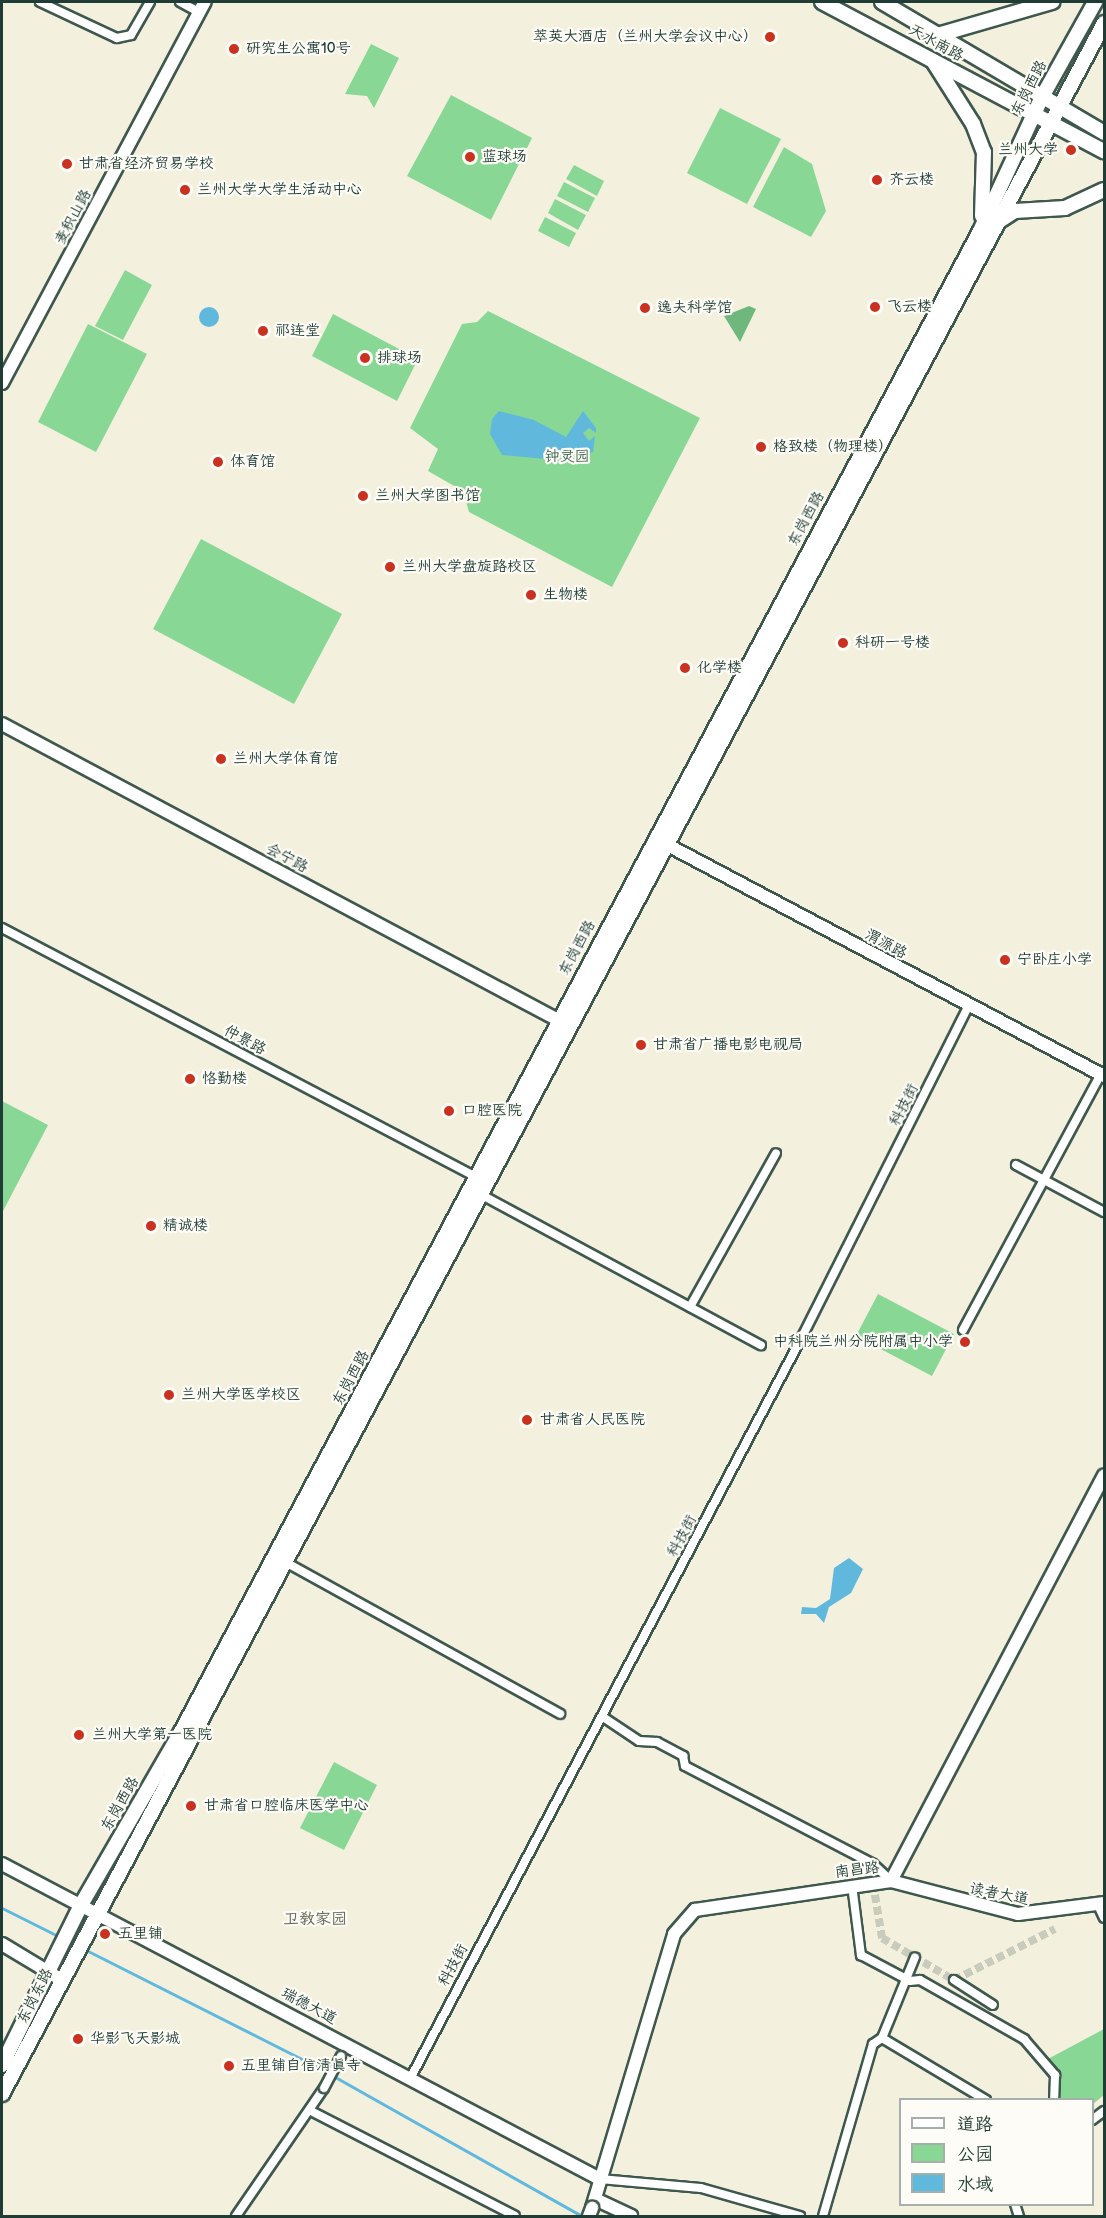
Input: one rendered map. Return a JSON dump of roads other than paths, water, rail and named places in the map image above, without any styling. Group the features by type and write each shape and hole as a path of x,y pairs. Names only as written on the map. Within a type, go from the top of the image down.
{"main road":[{"name":"天水南路","path":"822,2 1104,151"},
{"name":"天水南路","path":"882,2 941,34 1104,133"},
{"path":"941,34 1052,2"},
{"name":"东岗西路","path":"95,1914 287,1563 667,844 987,231 1033,114 1095,2"},
{"name":"东岗西路","path":"81,1905 181,1732 653,838 987,231 1055,124 1104,23"},
{"path":"933,61 973,124 984,152 987,178 987,231"},
{"path":"987,231 1015,211 1065,208 1104,190"},
{"name":"东岗东路","path":"2,2065 5,2050 81,1905"},
{"name":"东岗东路","path":"2,2094 95,1914"}],"street":[{"path":"40,2 117,38 131,35 150,2"},
{"path":"180,2 202,7"},
{"name":"麦积山路","path":"2,383 202,7"},
{"name":"会宁路","path":"2,724 558,1020"},
{"name":"渭源路","path":"653,838 1102,1075"},
{"name":"仲景路","path":"2,927 476,1177"},
{"name":"科技街","path":"411,2077 603,1717 969,1005"},
{"path":"963,1330 1102,1075"},
{"path":"690,1307 776,1153"},
{"path":"1016,1165 1104,1212"},
{"path":"480,1194 761,1345"},
{"name":"南昌路","path":"592,2208 674,1934 695,1910 722,1902 891,1881 1104,1476"},
{"path":"287,1563 560,1714"},
{"path":"603,1717 639,1741 657,1742 683,1756 685,1766 873,1864 891,1881"},
{"name":"瑞德大道","path":"2,1864 349,2044 600,2179"},
{"name":"读者大道","path":"891,1881 1018,1914 1101,1904"},
{"path":"852,1886 861,1955 903,1977 920,1980 1024,2039 1054,2075 1054,2098"},
{"path":"1101,1904 1104,1918"},
{"path":"2,1944 46,1970 65,1974"},
{"path":"823,2217 873,2043 882,2038 903,1977 915,1957"},
{"path":"954,1980 993,2006"},
{"path":"882,2038 983,2098"},
{"path":"236,2217 311,2111 349,2044"},
{"path":"311,2111 515,2217"},
{"path":"600,2179 701,2188 800,2217"},
{"path":"592,2208 631,2217"}],"water":[{"path":"209,307 216,310 219,317 216,324 209,327 202,324 199,317 202,310"},
{"path":"499,411 534,420 566,437 583,411 596,428 596,433 589,428 583,433 589,441 595,436 593,452 580,457 574,448 557,460 502,455 490,434 492,419"},
{"path":"849,1558 863,1569 851,1593 829,1607 824,1623 816,1614 801,1614 802,1607 816,1608 830,1599 834,1568"}],"waterway":[{"path":"2,1908 62,1938"},
{"path":"84,1949 312,2064 582,2216"}],"tunnel":[{"path":"873,1883 882,1938 954,1980 1055,1929"}],"place":[{"name":"萃英大酒店（兰州大学会议中心）","path":"770,37"},
{"name":"研究生公寓10号","path":"234,49"},
{"name":"兰州大学","path":"1071,150"},
{"name":"蓝球场","path":"470,157"},
{"name":"甘肃省经济贸易学校","path":"67,164"},
{"name":"齐云楼","path":"877,180"},
{"name":"兰州大学大学生活动中心","path":"185,190"},
{"name":"飞云楼","path":"875,307"},
{"name":"逸夫科学馆","path":"645,308"},
{"name":"祁连堂","path":"263,331"},
{"name":"排球场","path":"365,358"},
{"name":"格致楼（物理楼）","path":"761,447"},
{"name":"体育馆","path":"218,462"},
{"name":"兰州大学图书馆","path":"363,496"},
{"name":"兰州大学盘旋路校区","path":"390,567"},
{"name":"生物楼","path":"531,595"},
{"name":"科研一号楼","path":"843,643"},
{"name":"化学楼","path":"685,668"},
{"name":"兰州大学体育馆","path":"221,759"},
{"name":"宁卧庄小学","path":"1005,960"},
{"name":"甘肃省广播电影电视局","path":"641,1045"},
{"name":"恪勤楼","path":"190,1079"},
{"name":"口腔医院","path":"449,1111"},
{"name":"精诚楼","path":"151,1226"},
{"name":"中科院兰州分院附属中小学","path":"965,1342"},
{"name":"兰州大学医学校区","path":"169,1395"},
{"name":"甘肃省人民医院","path":"527,1420"},
{"name":"兰州大学第一医院","path":"79,1735"},
{"name":"甘肃省口腔临床医学中心","path":"191,1806"},
{"name":"五里铺","path":"105,1934"},
{"name":"华影飞天影城","path":"78,2039"},
{"name":"五里铺自信清真寺","path":"229,2066"}],"district":[{"name":"卫教家园","path":"315,1920"}],"park label":[{"name":"钟灵园","path":"567,457"}]}
